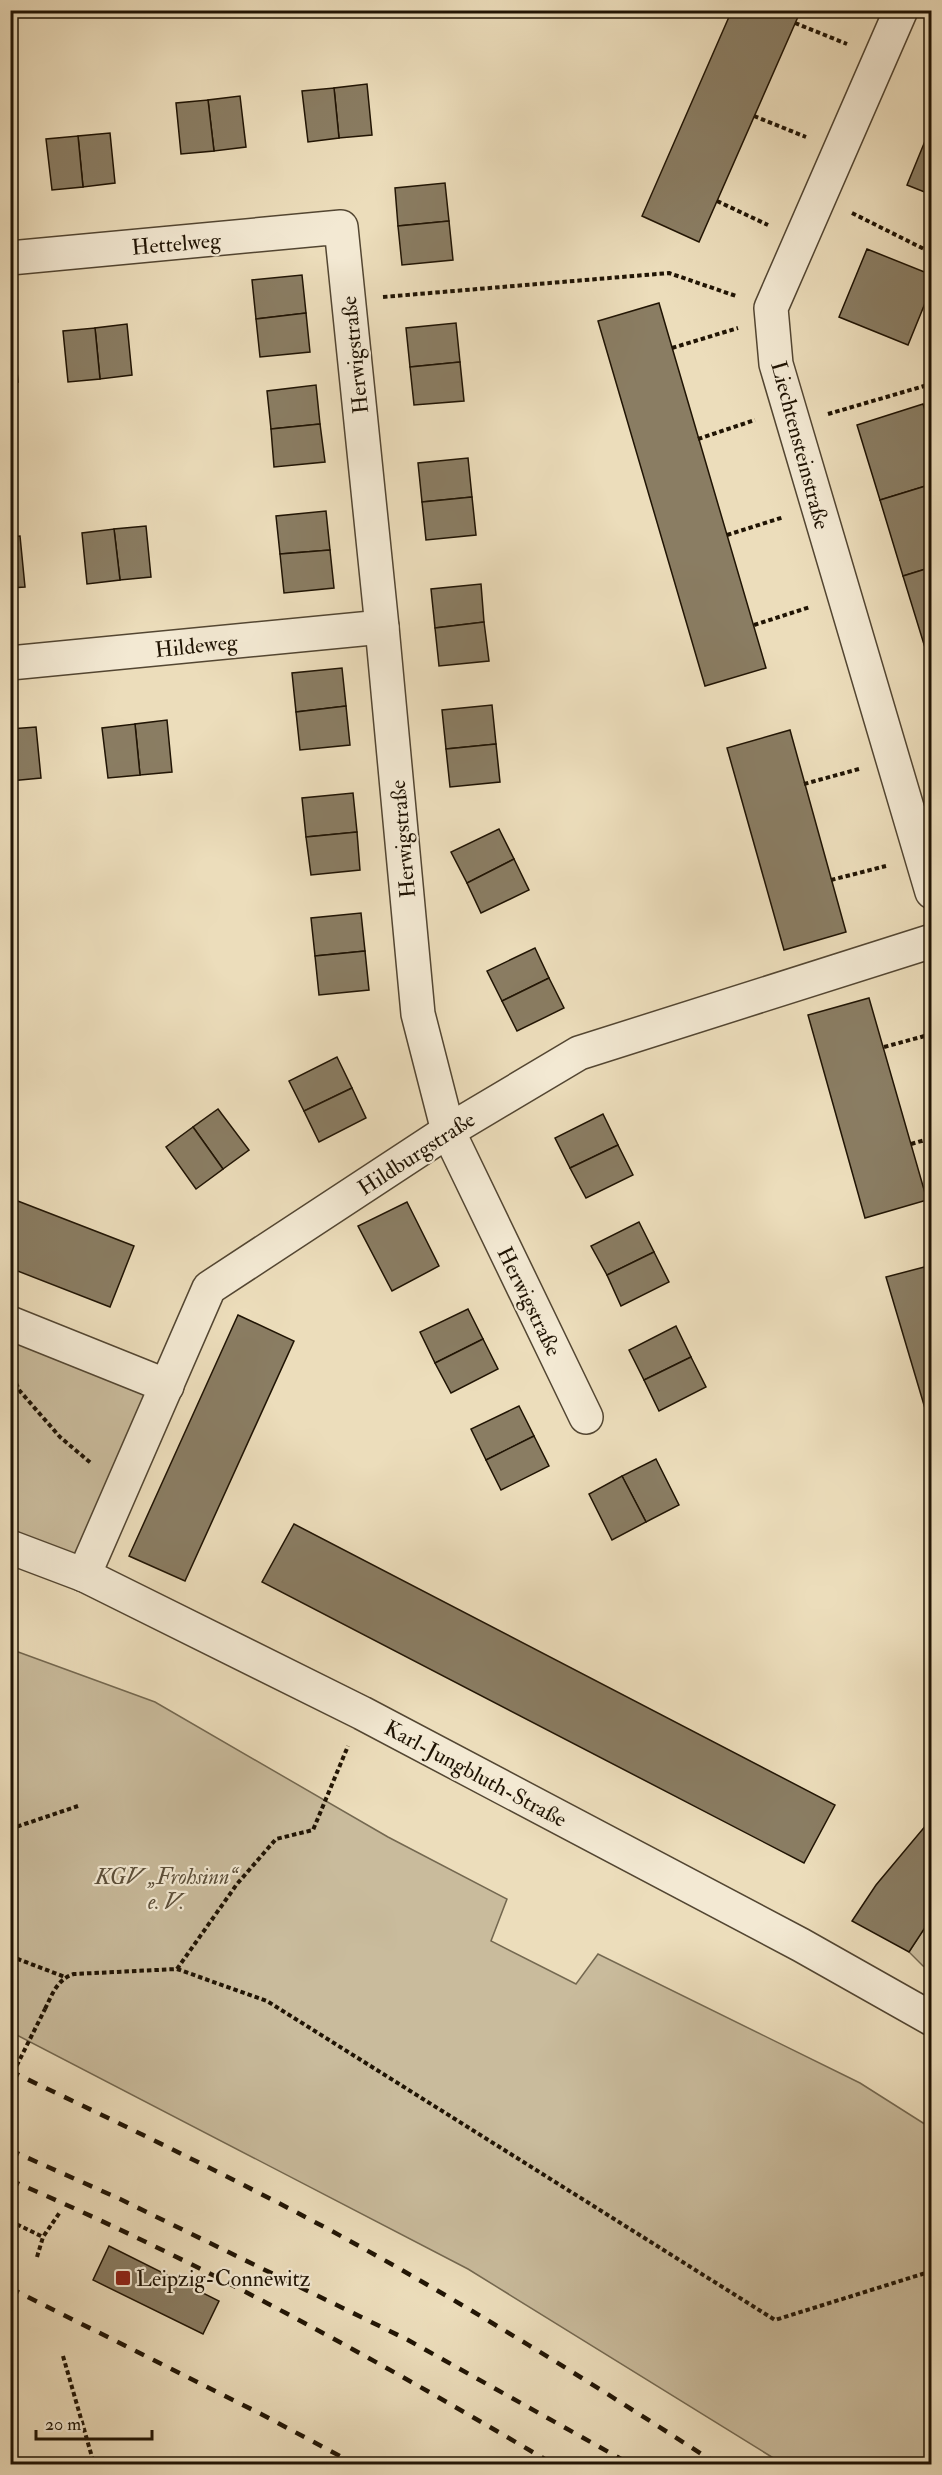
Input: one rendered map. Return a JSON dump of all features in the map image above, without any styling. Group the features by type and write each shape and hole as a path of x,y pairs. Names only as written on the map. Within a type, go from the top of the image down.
{"street":[{"name":"Liechtensteinstraße","path":"901,10 800,240 772,313 776,364 932,892"},
{"name":"Hettelweg","path":"10,258 341,227"},
{"name":"Herwigstraße","path":"341,227 382,627 418,1014 448,1131 586,1418"},
{"name":"Hildeweg","path":"10,663 382,627"},
{"name":"Hildburgstraße","path":"84,1575 209,1288 448,1131 579,1053 932,942"},
{"path":"10,1323 167,1386"},
{"name":"Karl-Jungbluth-Straße","path":"10,1547 84,1575 362,1713 801,1945 932,2019"}],"path":[{"path":"795,23 882,57"},
{"path":"754,116 840,151"},
{"path":"819,197 932,253"},
{"path":"717,201 800,240"},
{"path":"348,300 669,273 772,313"},
{"path":"672,348 772,313"},
{"path":"699,438 931,385 929,348 932,342"},
{"path":"727,535 817,507"},
{"path":"754,625 843,597"},
{"path":"804,784 892,760"},
{"path":"831,880 921,856"},
{"path":"884,1047 932,1034"},
{"path":"911,1144 932,1138"},
{"path":"10,1369 19,1390 60,1437 92,1464 87,1474"},
{"path":"177,1969 237,1884 276,1839 314,1830 336,1776"},
{"path":"10,1829 78,1806"},
{"path":"10,1956 65,1977"},
{"path":"10,2079 58,1984 65,1977 74,1974 177,1969 267,2001 775,2320 932,2271"},
{"path":"37,2257 43,2237 60,2212"},
{"path":"10,2221 43,2237"},
{"path":"63,2356 94,2464"}],"green space":[{"path":"10,1323 167,1386 84,1575 11,1547"},
{"name":"KGV „Frohsinn“ e. V.","path":"10,1649 155,1702 388,1837 507,1899 491,1941 576,1984 598,1954 860,2083 931,2128 931,2464 783,2464 468,2269 11,2032"},
{"path":"931,1917 931,1971 909,1952"}],"building":[{"path":"732,10 801,10 699,242 642,216"},
{"path":"367,84 372,135 339,138 334,88"},
{"path":"334,88 339,138 308,142 302,91"},
{"path":"240,96 246,147 214,151 208,100"},
{"path":"208,100 214,151 181,154 176,103"},
{"path":"932,124 932,195 907,185"},
{"path":"110,133 115,183 83,187 78,136"},
{"path":"78,136 83,187 52,190 46,139"},
{"path":"445,183 449,221 398,226 395,188"},
{"path":"449,221 453,260 402,265 398,226"},
{"path":"867,249 932,275 932,286 908,345 839,317"},
{"path":"302,275 306,313 256,319 252,280"},
{"path":"659,303 766,668 705,686 598,321"},
{"path":"306,313 310,352 260,357 256,319"},
{"path":"456,323 460,362 410,367 406,328"},
{"path":"127,324 132,375 100,379 95,328"},
{"path":"13,327 18,382 10,383 10,328"},
{"path":"95,328 100,379 68,382 63,331"},
{"path":"460,362 464,401 414,405 410,367"},
{"path":"316,385 320,424 271,429 267,391"},
{"path":"923,404 932,432 932,484 880,500 857,425"},
{"path":"320,424 325,462 274,467 271,429"},
{"path":"468,458 472,497 422,502 418,463"},
{"path":"932,484 932,567 903,576 880,500"},
{"path":"472,497 476,535 426,540 422,502"},
{"path":"326,511 330,550 280,554 276,516"},
{"path":"146,526 151,577 120,580 114,529"},
{"path":"114,529 120,580 87,584 82,533"},
{"path":"20,536 25,587 10,588 10,537"},
{"path":"330,550 334,588 284,593 280,554"},
{"path":"932,567 932,650 926,651 903,576"},
{"path":"481,584 484,622 435,628 431,589"},
{"path":"484,622 489,661 439,666 435,628"},
{"path":"342,668 346,706 296,712 292,673"},
{"path":"492,705 496,744 446,749 442,710"},
{"path":"346,706 350,745 300,750 296,712"},
{"path":"167,720 172,772 140,775 135,724"},
{"path":"135,724 140,775 108,778 102,728"},
{"path":"36,727 41,778 10,781 10,729"},
{"path":"790,730 846,932 784,950 727,748"},
{"path":"496,744 500,782 450,787 446,749"},
{"path":"353,793 357,832 306,837 302,798"},
{"path":"499,829 514,859 467,883 451,852"},
{"path":"357,832 360,870 311,875 306,837"},
{"path":"514,859 529,890 481,913 467,883"},
{"path":"361,913 365,951 315,956 311,918"},
{"path":"535,948 549,978 502,1001 487,971"},
{"path":"365,951 369,990 319,995 315,956"},
{"path":"549,978 564,1008 517,1031 502,1001"},
{"path":"869,998 927,1200 865,1218 808,1015"},
{"path":"337,1057 352,1088 304,1111 289,1081"},
{"path":"352,1088 366,1118 319,1142 304,1111"},
{"path":"218,1109 249,1150 223,1169 193,1127"},
{"path":"603,1114 618,1145 570,1168 555,1138"},
{"path":"193,1127 223,1169 196,1189 166,1147"},
{"path":"618,1145 633,1175 586,1198 570,1168"},
{"path":"10,1198 134,1246 110,1307 10,1268"},
{"path":"407,1202 439,1266 392,1291 358,1226"},
{"path":"639,1222 654,1252 607,1275 591,1246"},
{"path":"654,1252 669,1282 621,1306 607,1275"},
{"path":"932,1265 932,1432 886,1277"},
{"path":"468,1309 483,1339 435,1363 420,1332"},
{"path":"238,1315 294,1341 185,1581 129,1556"},
{"path":"676,1326 691,1357 644,1380 629,1350"},
{"path":"483,1339 498,1369 451,1393 435,1363"},
{"path":"691,1357 706,1387 659,1411 644,1380"},
{"path":"519,1406 534,1436 486,1460 471,1429"},
{"path":"534,1436 549,1466 501,1490 486,1460"},
{"path":"656,1459 679,1505 646,1522 622,1476"},
{"path":"622,1476 646,1522 612,1540 589,1494"},
{"path":"294,1524 835,1805 804,1863 262,1582"},
{"path":"932,1818 932,1917 909,1952 852,1921 876,1885"},
{"path":"109,2246 219,2301 203,2334 93,2280"}],"railway":[{"path":"10,2071 289,2208 378,2256 525,2343 717,2464"},
{"path":"10,2150 120,2199 408,2340 630,2464"},
{"path":"10,2180 150,2244 286,2313 553,2464"},
{"path":"10,2288 261,2414 355,2464"}],"place":[{"name":"Leipzig-Connewitz","path":"123,2278"}]}
